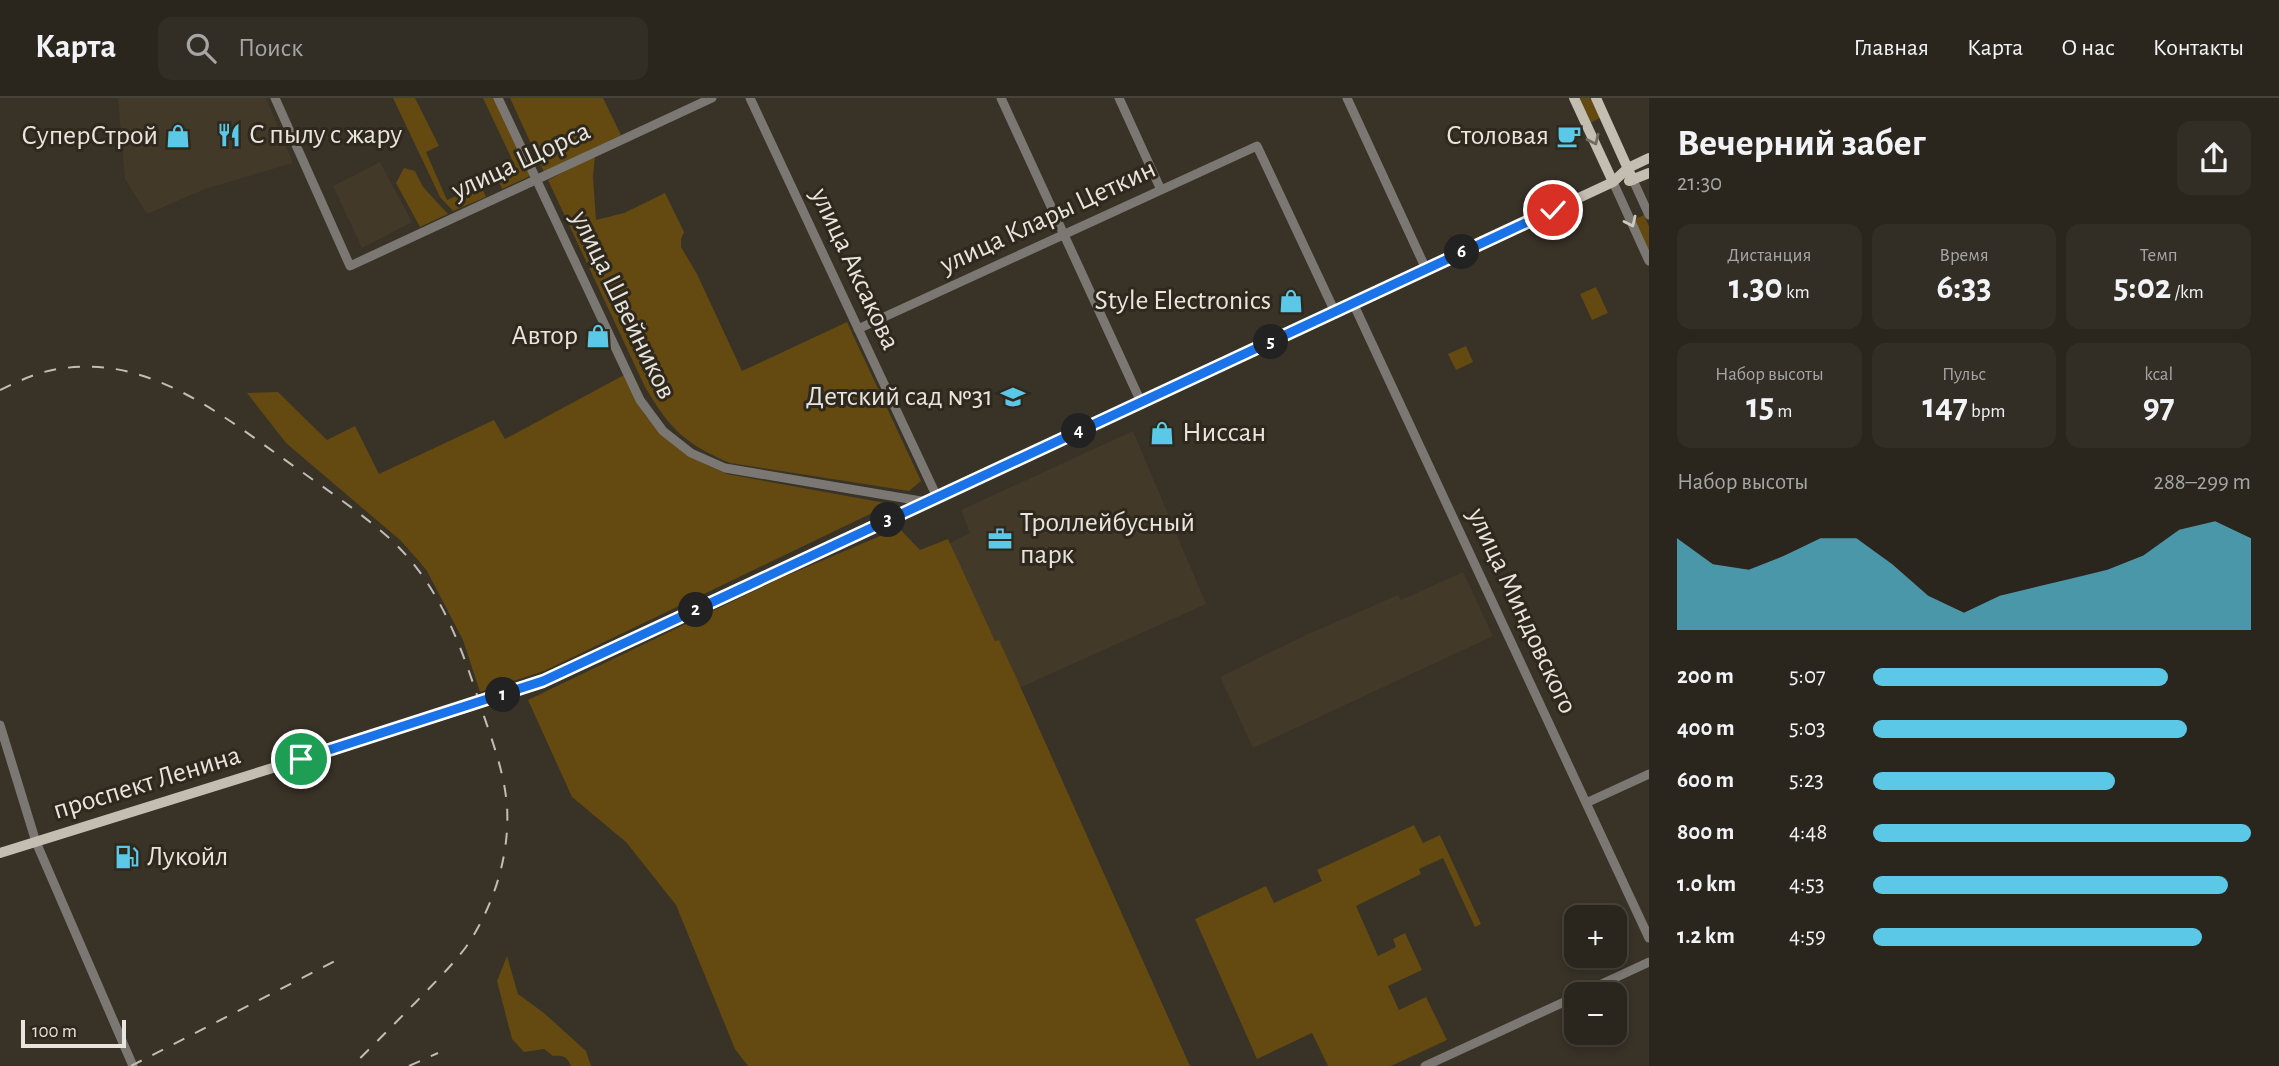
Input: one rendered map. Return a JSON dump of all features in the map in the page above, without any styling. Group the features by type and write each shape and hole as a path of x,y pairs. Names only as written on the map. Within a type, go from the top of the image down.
{"main road":[{"path":"1574,98 1613,182"},
{"path":"1596,98 1633,180"},
{"name":"проспект Ленина","path":"0,853 465,708 543,681 1613,182 1628,168 1649,158"},
{"name":"проспект Ленина","path":"1613,182 1633,180 1649,173"}],"street":[{"name":"улица Щорса","path":"275,98 350,266 712,98"},
{"name":"улица Швейников","path":"498,98 640,400 663,431 691,453 725,468 932,500"},
{"name":"улица Аксакова","path":"750,98 858,329 932,500"},
{"path":"1001,98 1141,402"},
{"path":"1119,98 1161,190"},
{"path":"1347,98 1426,269"},
{"name":"улица Клары Цеткин","path":"858,329 1257,146 1335,312"},
{"path":"1633,180 1649,215"},
{"path":"1613,182 1649,261"},
{"name":"улица Миндовского","path":"1353,303 1649,938"},
{"path":"0,725 36,842 133,1066"},
{"path":"1586,803 1649,775"},
{"path":"1606,982 1649,962"},
{"path":"1425,1066 1564,1001"}],"shaded area":[{"path":"118,98 266,98 293,163 205,189 147,214 125,179"},
{"path":"393,98 415,98 439,146 426,152 447,200 481,185 486,197 453,211 440,197"},
{"path":"483,98 494,98 530,176 502,189 497,177 516,168"},
{"path":"510,98 603,98 621,135 544,172"},
{"path":"1579,98 1591,98 1600,118 1590,123"},
{"path":"595,156 593,177 596,220 624,213 665,193 684,232 681,247 697,274 742,371 847,322 921,481 909,491 730,463 701,449 680,434 662,414 645,387 548,180"},
{"path":"380,162 412,222 362,248 333,186"},
{"path":"404,168 415,171 423,187 448,214 420,227 396,183"},
{"path":"1644,215 1649,226 1649,255 1633,220"},
{"path":"1596,287 1608,313 1592,320 1580,294"},
{"path":"1466,346 1473,362 1456,370 1448,354"},
{"path":"624,375 645,415 672,443 699,461 727,474 891,504 544,671 480,692 463,640 427,571 400,540 286,443 247,393 278,392 327,440 355,426 379,474 494,420 505,439"},
{"name":"Троллейбусный парк","path":"1133,431 1206,604 1015,690 948,544 970,533 961,510"},
{"path":"899,528 920,550 948,539 995,641 999,640 1190,1066 748,1066 735,1049 676,905 626,842 572,797 528,700 781,578"},
{"path":"1463,572 1493,636 1253,748 1220,677 1308,634 1398,595 1401,600"},
{"path":"1414,825 1423,843 1440,835 1481,924 1475,927 1443,858 1419,869 1421,874 1356,906 1378,956 1396,947 1393,939 1405,933 1422,970 1388,986 1399,1010 1426,997 1447,1040 1391,1066 1328,1066 1312,1033 1257,1059 1195,919 1266,886 1274,903 1322,881 1317,870"},
{"path":"507,956 518,994 544,1013 586,1051 591,1066 571,1066 564,1057 553,1056 544,1049 524,1052 512,1039 497,981"}],"railway":[{"path":"0,390 48,371 96,367 125,371 181,391 232,423 375,526 420,572 444,611 470,675 503,778 507,806 503,861 485,915 466,947 352,1066"},
{"path":"131,1066 339,959"},
{"path":"409,1066 438,1053"}],"place":[{"name":"С пылу с жару","path":"229,135"},
{"name":"СуперСтрой","path":"178,136"},
{"name":"Столовая","path":"1569,136"},
{"name":"Style Electronics","path":"1291,301"},
{"name":"Автор","path":"598,336"},
{"name":"Детский сад №31","path":"1013,397"},
{"name":"Ниссан","path":"1162,433"},
{"name":"Троллейбусный парк","path":"1000,539"},
{"name":"Лукойл","path":"127,857"}],"route":[{"path":"301,759 543,681 1553,210"}]}
